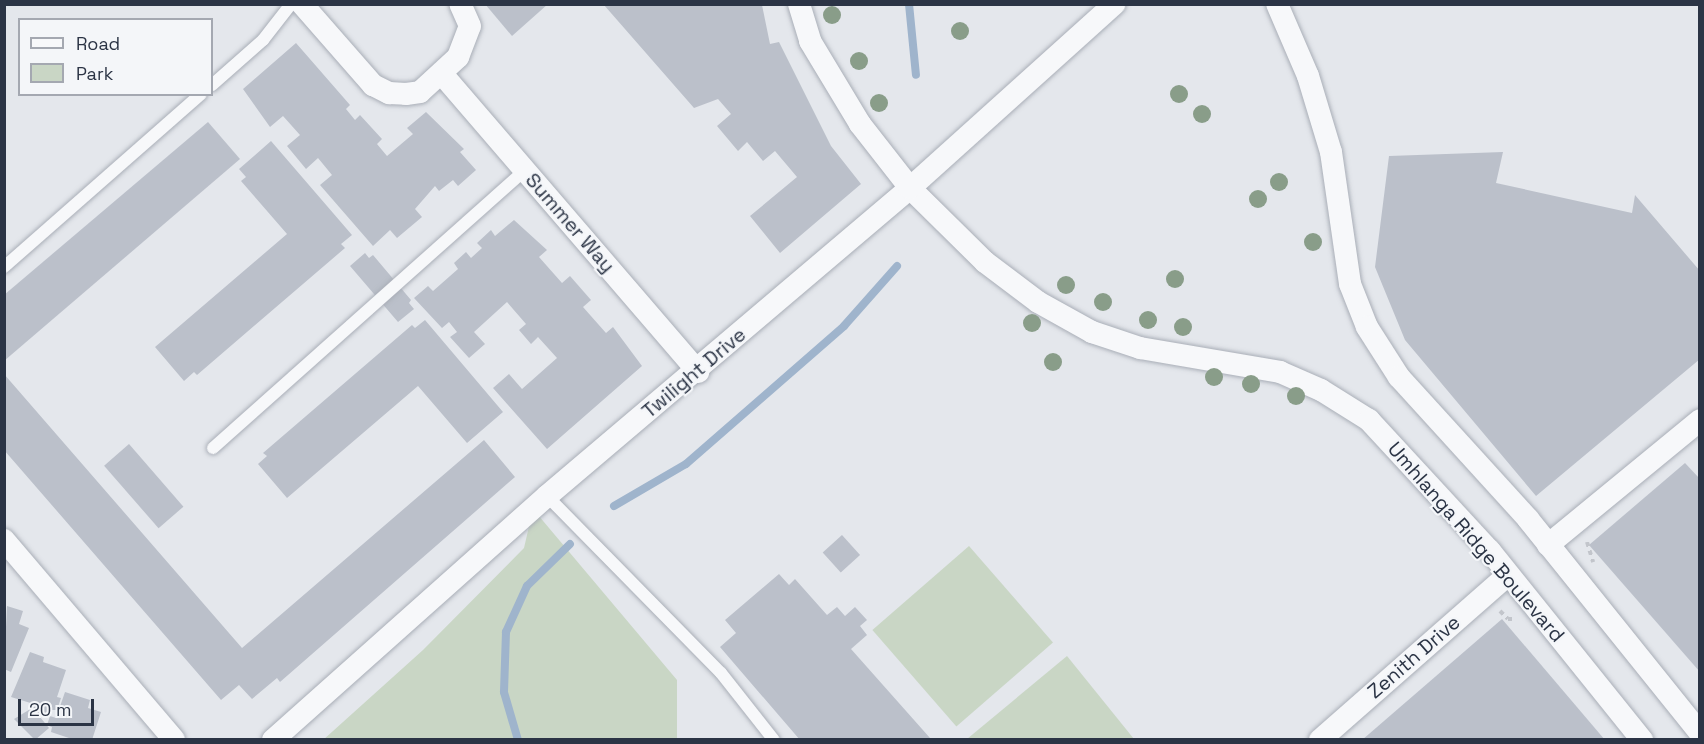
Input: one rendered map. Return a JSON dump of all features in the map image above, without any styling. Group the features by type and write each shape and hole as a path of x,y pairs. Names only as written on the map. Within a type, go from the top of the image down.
{"street":[{"path":"302,4 374,85 389,93 420,92 442,74 466,43 470,26 460,4"},
{"name":"Umhlanga Ridge Boulevard","path":"799,4 810,40 860,123 910,188 985,262 1038,302 1092,332 1140,348 1280,372 1321,390 1369,420 1508,575 1642,740"},
{"name":"Twilight Drive","path":"273,740 547,496 698,372 910,188 1114,4"},
{"path":"1277,4 1308,76 1331,152 1350,284 1367,327 1399,377 1548,545 1700,733"},
{"name":"Summer Way","path":"442,74 698,372"},
{"path":"1548,545 1700,420"},
{"path":"4,540 174,740"},
{"name":"Zenith Drive","path":"1320,740 1508,575"}],"lane":[{"path":"213,84 263,40 291,4"},
{"path":"4,267 199,96"},
{"path":"213,448 525,170"},
{"path":"547,496 721,673 774,740"}],"green space":[{"path":"533,509 677,680 677,739 323,740 423,650 524,548"},
{"path":"969,546 1053,643 956,727 872,630"},
{"path":"1067,656 1134,739 967,739"}],"building":[{"path":"485,4 548,4 512,36"},
{"path":"604,5 762,5 770,44 779,42 831,146 861,184 780,253 750,216 797,177 775,151 763,161 747,142 738,151 717,126 731,114 718,99 694,108"},
{"path":"296,43 350,105 346,109 355,120 360,115 382,139 377,144 387,156 413,134 407,128 426,112 464,149 460,152 476,170 458,186 453,180 439,191 435,186 415,209 422,217 397,238 390,230 373,246 320,185 332,175 318,158 306,169 287,146 300,135 283,116 270,127 243,89"},
{"path":"208,122 240,159 4,361 4,295"},
{"path":"271,141 352,235 341,244 345,248 197,375 194,372 184,381 155,347 287,234 241,181 246,177 239,169"},
{"path":"1503,152 1496,183 1632,213 1635,195 1700,271 1700,359 1536,496 1405,340 1375,267 1389,156"},
{"path":"514,220 547,250 539,257 562,283 570,276 591,300 583,307 606,333 613,327 642,366 547,449 493,388 509,374 522,389 557,358 538,337 531,344 519,330 526,324 507,302 474,332 485,344 469,358 450,337 457,332 449,322 442,328 414,298 428,286 433,291 458,269 454,263 466,252 471,258 482,248 477,243 491,230 495,236"},
{"path":"365,253 369,258 373,255 411,300 409,303 414,309 398,322 350,266"},
{"path":"425,320 503,412 467,443 418,386 287,498 258,464 267,456 263,453 412,325 415,328"},
{"path":"4,374 242,648 484,440 515,477 280,682 277,678 252,699 239,685 221,700 4,450"},
{"path":"129,444 183,507 159,528 104,466"},
{"path":"1685,463 1700,479 1700,672 1589,545"},
{"path":"842,535 860,555 841,572 823,552"},
{"path":"779,574 789,585 795,579 827,615 837,607 845,616 855,607 867,620 860,626 867,635 851,649 930,738 800,740 720,647 736,633 725,620"},
{"path":"7,606 23,611 19,624 29,628 11,672 4,669"},
{"path":"1502,619 1605,740 1362,740"},
{"path":"30,652 44,657 43,662 66,670 57,697 61,698 57,710 49,710 40,717 49,728 35,740 14,719 37,705 11,697"},
{"path":"65,692 90,700 88,708 101,712 92,740 75,740 51,732 52,727 47,725 50,716 56,718"}],"waterway":[{"path":"909,4 916,75"},
{"path":"614,506 686,464 844,326 897,266"},
{"path":"518,740 504,692 506,632 527,586 570,544"}]}
